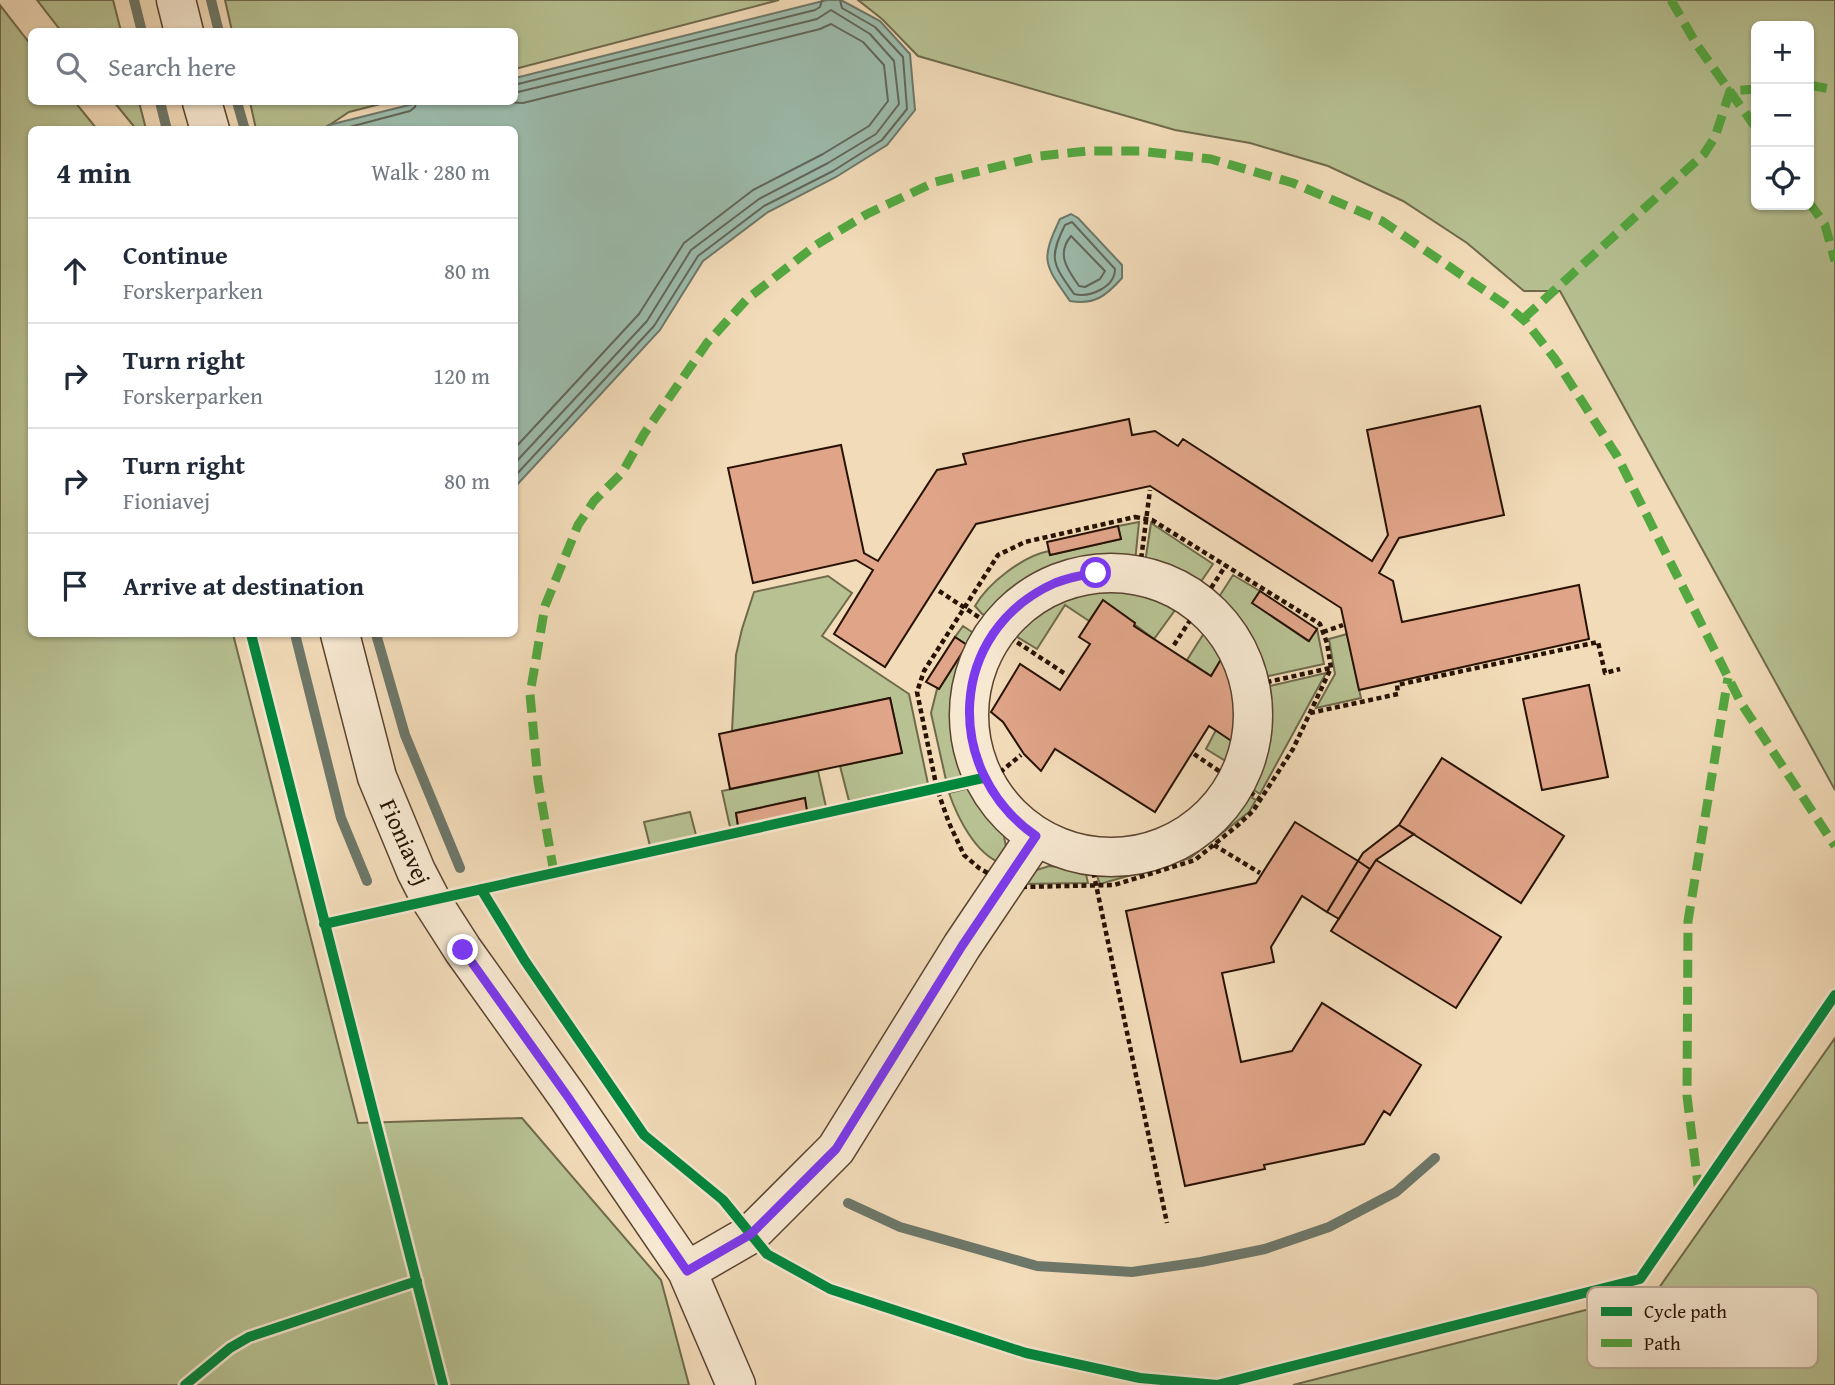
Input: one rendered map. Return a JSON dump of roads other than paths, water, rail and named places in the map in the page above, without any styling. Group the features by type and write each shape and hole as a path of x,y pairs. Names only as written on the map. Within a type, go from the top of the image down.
{"street":[{"path":"176,0 183,28"},
{"path":"203,105 209,126"},
{"path":"1096,573 1139,575 1178,589 1201,604 1225,629 1237,647 1250,686 1253,729 1248,790 1221,806 1206,821 1172,844 1093,871 1062,848 1036,836 1011,816 959,785 971,738 970,695 981,655 997,630 1020,605 1055,583 1096,573"},
{"name":"Fioniavej","path":"341,637 377,777 431,900 687,1271 736,1385"},
{"path":"687,1271 751,1234 836,1149 962,946 1036,836"}],"water":[{"path":"827,0 841,0 880,21 910,54 915,110 887,145 836,177 768,212 703,261 660,330 518,484 518,126 327,126 409,105 518,105 518,77"},
{"path":"1071,214 1078,218 1122,265 1122,278 1111,290 1086,302 1070,301 1050,270 1048,262 1049,244 1060,219"}],"waterway":[{"path":"134,0 141,28"},
{"path":"211,0 218,28"},
{"path":"161,105 166,126"},
{"path":"238,105 244,126"},
{"path":"296,637 341,818 367,881"},
{"path":"377,637 405,735 460,868"},
{"path":"848,1203 900,1227 1037,1266 1132,1272 1265,1249 1329,1227 1396,1192 1435,1158"}]}
